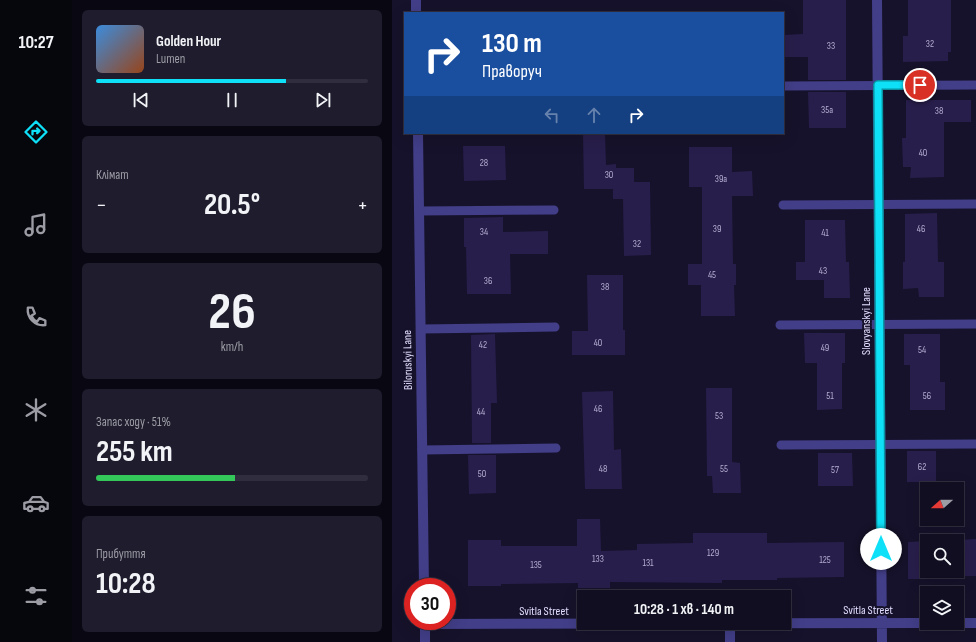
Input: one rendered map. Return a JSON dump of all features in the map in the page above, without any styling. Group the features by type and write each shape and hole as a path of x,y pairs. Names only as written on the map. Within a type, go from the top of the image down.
{"street":[{"path":"416,0 416,12"},
{"name":"Slovyanskyi Lane","path":"877,0 882,642"},
{"name":"Biloruskyi Lane","path":"418,134 424,578"},
{"name":"Svitla Street","path":"456,623 577,623"},
{"name":"Svitla Street","path":"791,624 920,623"},
{"path":"964,623 976,623"},
{"path":"425,630 425,642"},
{"path":"730,630 730,642"}],"lane":[{"path":"784,86 976,85"},
{"path":"783,205 976,204"},
{"path":"419,211 554,210"},
{"path":"780,325 976,324"},
{"path":"421,328 555,327"},
{"path":"781,445 976,444"},
{"path":"422,450 556,448"}],"building":[{"path":"803,0 846,0 846,80 808,80 808,57 784,57 784,35 803,34"},
{"path":"908,0 951,0 951,52 948,52 948,61 903,62 903,36 908,36"},
{"path":"808,92 846,92 846,128 809,128"},
{"path":"906,100 971,100 971,122 944,122 944,177 910,178 911,167 903,167 902,138 906,138"},
{"path":"583,134 605,134 606,165 616,164 616,168 634,168 634,182 650,182 651,255 624,256 623,199 613,199 613,189 584,189"},
{"path":"463,146 505,146 506,180 464,181"},
{"path":"689,147 732,147 732,172 752,171 753,196 732,196 733,264 736,264 736,285 734,285 735,316 701,316 701,285 688,285 688,264 702,264 702,187 689,187"},
{"path":"937,213 938,262 944,262 944,297 919,297 918,288 903,289 903,262 905,262 905,214"},
{"path":"503,217 503,232 548,231 548,254 510,254 511,294 467,294 464,218"},
{"path":"805,220 845,220 846,262 849,262 850,298 824,298 824,280 796,280 796,262 805,262"},
{"path":"587,275 623,275 623,330 625,330 625,355 572,355 572,331 588,331"},
{"path":"804,333 845,333 845,363 842,363 842,409 817,410 817,363 805,363"},
{"path":"495,334 497,403 491,403 491,443 472,443 471,335"},
{"path":"904,334 940,334 940,382 945,382 945,410 910,410 910,365 904,365"},
{"path":"706,388 732,388 732,462 740,463 741,493 713,493 712,476 707,476"},
{"path":"613,391 614,450 621,449 622,489 585,489 582,392"},
{"path":"907,451 936,451 936,482 907,482"},
{"path":"818,453 852,453 853,486 818,486"},
{"path":"468,455 496,455 496,493 469,494"},
{"path":"577,519 600,519 601,551 637,550 637,544 693,543 693,533 767,533 767,543 844,542 844,577 777,578 777,580 722,580 722,583 610,582 610,588 578,588 578,583 468,586 468,540 501,540 501,546 577,546"},
{"path":"976,539 976,576 964,576 964,540"},
{"path":"920,541 920,578 933,579 908,579 908,542"}],"route":[{"path":"881,549 878,85 920,85"}]}
